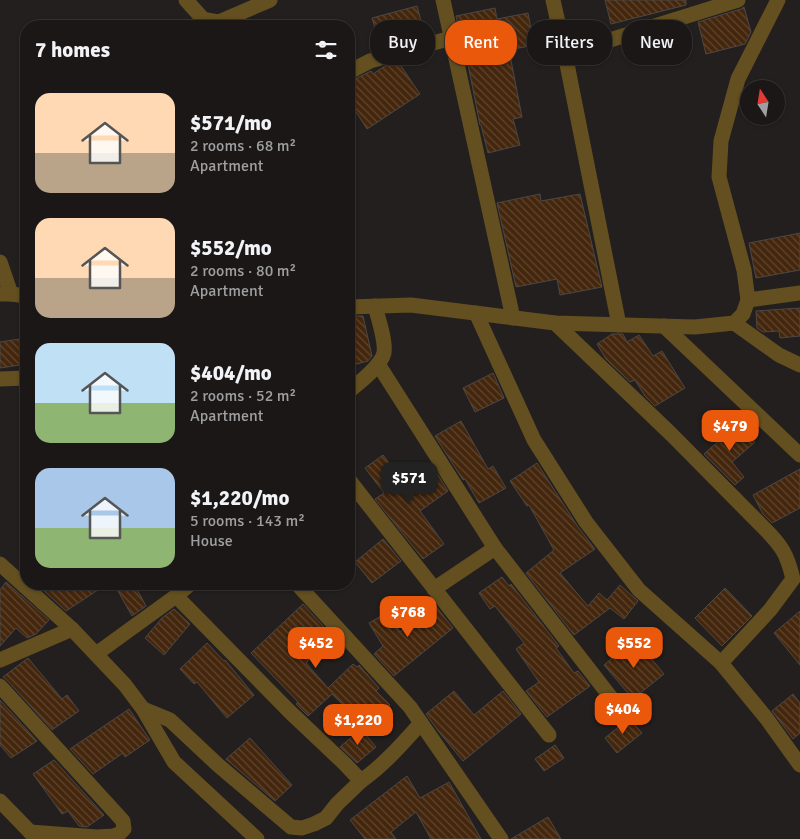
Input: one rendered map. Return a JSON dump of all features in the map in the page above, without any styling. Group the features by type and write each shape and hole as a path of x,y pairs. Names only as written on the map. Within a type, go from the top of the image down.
{"street":[{"path":"186,0 203,19 207,20"},
{"path":"229,20 270,0"},
{"path":"443,0 447,20"},
{"path":"552,0 557,20"},
{"path":"612,39 738,0"},
{"path":"355,307 411,305 555,323 695,327 734,323 743,314 748,300 744,270 719,177 721,141 738,79 778,0"},
{"path":"355,69 370,61 445,40"},
{"path":"457,65 513,318"},
{"path":"567,65 619,325"},
{"path":"0,262 5,294 20,295"},
{"path":"748,300 800,293"},
{"path":"355,386 378,364 384,353 383,338 374,306"},
{"path":"476,313 534,440 586,522 639,590 721,663 767,719 800,765"},
{"path":"555,323 671,434 779,543 789,561 793,579 770,610 721,663"},
{"path":"734,323 779,355 800,365"},
{"path":"664,326 800,455"},
{"path":"378,364 495,548 616,704"},
{"path":"0,379 20,378"},
{"path":"355,488 548,735"},
{"path":"434,589 495,548"},
{"path":"0,564 20,582"},
{"path":"29,590 72,629 125,685 143,709 174,762 257,839"},
{"path":"96,654 183,590"},
{"path":"303,590 410,707 501,839"},
{"path":"176,596 361,781"},
{"path":"0,660 72,629"},
{"path":"0,686 123,821 124,829 119,834 113,836 33,835 0,801"},
{"path":"143,709 170,720 218,765 290,827 302,828 326,818 337,804 361,781 372,774 393,754 421,723"}],"building":[{"path":"605,0 686,0 686,5 612,24 612,20 610,20"},
{"path":"417,6 421,20 373,20 372,18"},
{"path":"744,7 751,32 745,44 706,54 698,22"},
{"path":"495,8 497,19 528,13 529,20 527,20 527,46 517,48 517,20 457,20 456,16"},
{"path":"400,65 420,94 367,129 355,110 355,79 371,71 373,74 385,66"},
{"path":"468,65 512,65 522,117 513,119 520,145 488,153 480,125"},
{"path":"540,194 541,201 580,194 602,287 560,295 557,279 516,287 497,203"},
{"path":"800,233 800,270 756,278 749,243"},
{"path":"800,308 800,336 780,338 779,331 763,332 757,328 756,311"},
{"path":"355,316 363,316 372,356 368,361 355,364"},
{"path":"612,334 623,334 627,342 639,335 653,356 662,351 685,388 655,406 645,396 635,380 630,382 606,359 597,344"},
{"path":"20,339 20,365 0,368 0,342"},
{"path":"493,373 504,398 475,412 463,388"},
{"path":"461,421 488,469 493,466 506,488 479,503 435,436"},
{"path":"739,423 755,442 732,462 744,477 735,485 704,454"},
{"path":"383,455 407,486 433,467 448,491 420,511 444,544 423,559 375,499 384,493 365,468"},
{"path":"537,463 578,527 595,549 560,573 588,606 599,593 607,600 620,585 638,601 624,619 610,608 574,635 526,573 554,550 529,505 527,506 510,481"},
{"path":"800,469 800,508 772,523 763,514 753,495"},
{"path":"383,539 401,561 372,583 355,562"},
{"path":"502,577 509,586 511,584 559,646 556,648 574,673 578,671 590,686 547,717 526,691 539,682 516,649 524,643 495,606 490,609 479,593"},
{"path":"6,582 49,620 36,634 27,638 16,628 0,646 0,590"},
{"path":"725,588 752,616 722,646 695,618"},
{"path":"43,590 98,590 66,611"},
{"path":"117,590 137,590 146,606 132,616"},
{"path":"303,604 333,637 306,663 328,688 353,664 357,667 359,665 379,688 376,691 390,705 366,728 332,694 308,716 296,704 298,702 251,653"},
{"path":"434,604 453,628 394,676 374,654 383,646 369,623 388,612 400,632"},
{"path":"174,609 190,624 164,655 145,638 162,618"},
{"path":"800,611 800,665 774,633"},
{"path":"635,639 664,674 633,699 604,665"},
{"path":"207,643 225,660 254,695 227,718 197,682 194,684 180,669"},
{"path":"28,658 62,699 67,695 79,711 52,730 3,677"},
{"path":"454,691 474,715 503,691 521,714 463,761 426,714"},
{"path":"793,694 800,703 800,733 793,739 772,711"},
{"path":"0,700 37,741 11,758 0,745"},
{"path":"129,709 150,740 125,757 123,753 93,774 70,749"},
{"path":"629,718 642,733 617,753 605,738"},
{"path":"361,729 376,747 357,763 340,747"},
{"path":"250,738 292,785 275,801 226,759"},
{"path":"555,745 564,758 544,771 535,759"},
{"path":"54,760 104,815 87,827 79,826 68,811 62,814 33,774"},
{"path":"407,776 420,798 449,782 481,839 431,839 416,812 391,832 396,839 365,839 350,820"},
{"path":"548,817 561,839 511,839"}]}
